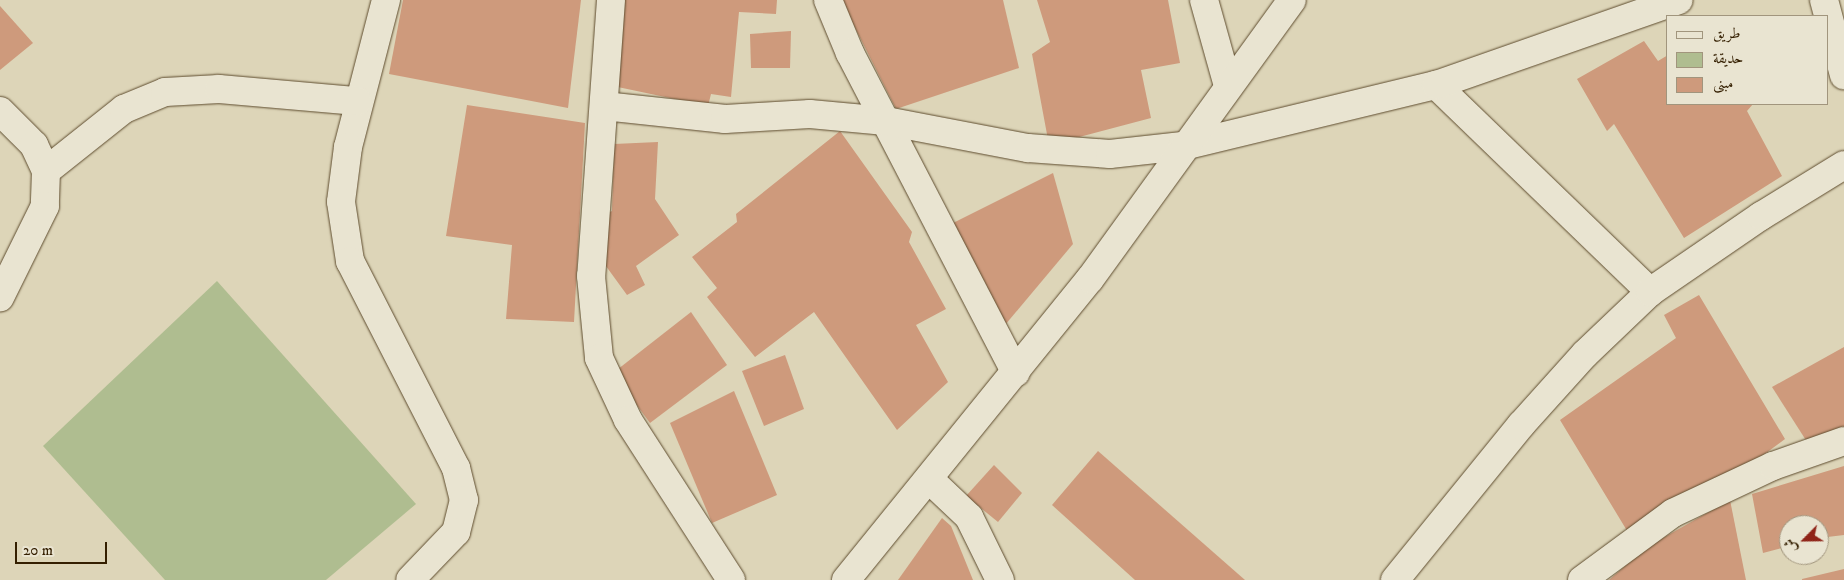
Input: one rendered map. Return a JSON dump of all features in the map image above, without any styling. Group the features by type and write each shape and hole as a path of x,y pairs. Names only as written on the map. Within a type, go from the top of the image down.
{"street":[{"path":"386,0 357,101 341,202 350,261 456,468 464,500 456,532 410,580"},
{"path":"611,0 591,276 599,358 628,420 732,580"},
{"path":"828,0 886,121 1016,374"},
{"path":"1204,0 1228,86"},
{"path":"846,580 1016,374 1090,279 1183,146 1292,0"},
{"path":"604,106 725,119 810,114 886,121 1028,148 1110,154 1183,146 1436,85 1679,0"},
{"path":"1824,0 1828,15"},
{"path":"1829,19 1844,75"},
{"path":"1436,85 1650,292"},
{"path":"46,171 124,108 165,92 219,89 357,101"},
{"path":"0,111 34,145 46,171 45,206 0,297"},
{"path":"1396,580 1521,425 1585,354 1650,292 1761,216 1844,165"},
{"path":"1582,580 1673,513 1773,466 1844,441"},
{"path":"930,480 969,517 1000,580"}],"green space":[{"path":"217,281 416,504 326,580 165,580 43,446"}],"building":[{"path":"403,0 581,0 568,108 389,74"},
{"path":"623,0 777,0 776,14 739,12 731,97 711,94 708,106 613,86"},
{"path":"841,0 1003,0 1019,68 896,109"},
{"path":"1037,0 1168,0 1180,63 1141,70 1151,118 1049,145 1032,54 1050,42"},
{"path":"0,6 33,43 0,70"},
{"path":"791,31 790,68 751,68 750,34"},
{"path":"1644,41 1658,61 1666,56 1666,105 1752,105 1747,111 1782,176 1684,238 1614,124 1607,131 1577,79"},
{"path":"467,105 585,123 574,322 506,319 512,245 446,236"},
{"path":"840,131 912,232 909,242 946,309 916,325 948,382 897,430 814,312 755,357 707,297 717,288 692,257 737,222 736,214"},
{"path":"658,142 655,199 679,235 636,266 645,285 627,295 595,251 599,217 612,211 614,144"},
{"path":"1053,173 1073,244 1005,325 953,223"},
{"path":"1699,295 1785,439 1747,467 1629,534 1560,420 1676,338 1664,315"},
{"path":"691,312 727,365 650,423 613,373"},
{"path":"1844,347 1844,432 1809,445 1772,387"},
{"path":"785,355 804,409 764,426 742,371"},
{"path":"734,391 777,495 712,523 670,423"},
{"path":"1098,451 1245,580 1135,580 1052,505"},
{"path":"994,465 1022,493 998,522 966,496"},
{"path":"1844,466 1844,535 1829,537 1829,515 1779,515 1779,549 1763,553 1752,494"},
{"path":"1730,500 1746,580 1609,580 1647,547"},
{"path":"942,518 951,526 973,580 898,580"},
{"path":"1844,569 1844,580 1802,580 1802,579"}]}
